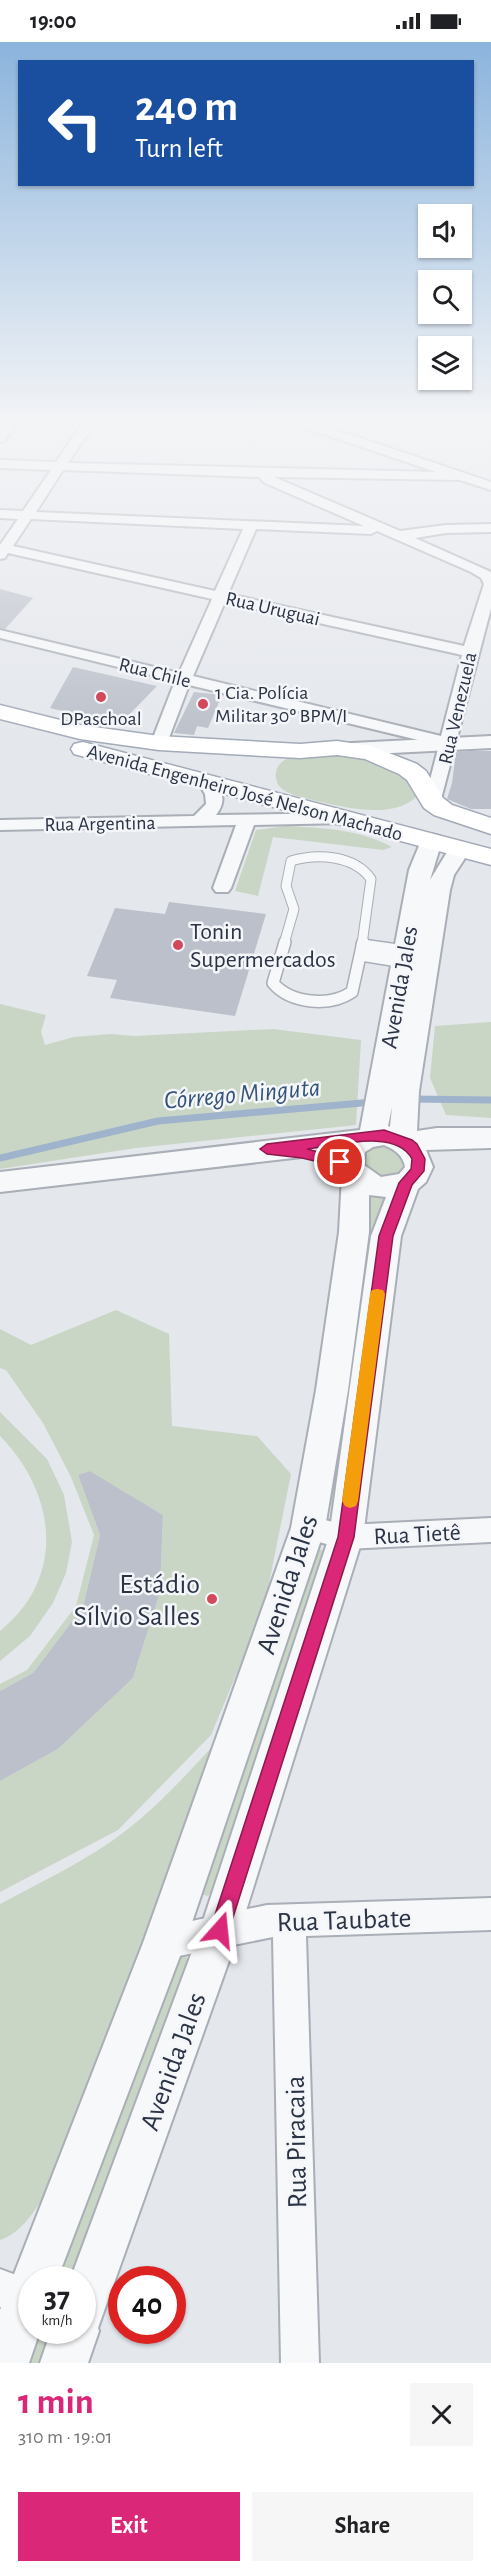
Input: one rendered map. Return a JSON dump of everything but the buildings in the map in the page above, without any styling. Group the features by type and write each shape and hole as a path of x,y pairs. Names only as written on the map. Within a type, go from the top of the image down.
{"main road":[{"name":"Avenida Engenheiro José Nelson Machado","path":"0,712 80,732 159,743 300,751 352,749 387,758 408,769 417,776 434,802 452,815 491,826"},
{"name":"Avenida Engenheiro José Nelson Machado","path":"0,726 207,784 481,853"},
{"path":"284,803 270,784 269,774 278,762 300,751"},
{"path":"346,818 406,814 427,807 434,802"}],"street":[{"path":"3,551 20,526"},
{"path":"159,743 250,526"},
{"path":"256,526 391,534 491,528"},
{"name":"Rua Venezuela","path":"374,526 487,576 490,584 485,624 470,652 434,802"},
{"name":"Rua Uruguai","path":"3,551 470,652"},
{"name":"Rua Chile","path":"0,634 449,743"},
{"path":"352,749 491,742"},
{"path":"200,820 211,813 216,803 215,793 207,784"},
{"name":"Rua Argentina","path":"0,825 346,818"},
{"path":"222,888 247,820"},
{"name":"Avenida Jales","path":"405,1142 393,1098 404,956 420,870 431,841"},
{"name":"Avenida Jales","path":"367,1138 393,1098 443,875 481,853"},
{"path":"0,1182 384,1135 405,1142 413,1148 419,1159 411,1177"},
{"path":"352,1171 349,1151 367,1138"},
{"path":"405,1142 437,1138 491,1139"},
{"path":"267,1149 330,1158 373,1186 396,1186 458,1147 491,1139"},
{"name":"Avenida Jales","path":"32,2266 164,1943 308,1528 332,1390 354,1232 352,1171"},
{"name":"Avenida Jales","path":"96,2272 220,1930 346,1537 386,1236 411,1177"},
{"name":"Rua Tietê","path":"308,1528 346,1537 491,1530"},
{"name":"Rua Taubate","path":"164,1943 267,1921 491,1914"},
{"name":"Rua Piracaia","path":"289,1920 300,2363"},
{"name":"Avenida Jales","path":"5,2363 18,2309"},
{"path":"64,2363 71,2344"}],"lane":[{"path":"465,819 491,819"},
{"path":"307,856 355,863 366,868 372,879 361,950 352,992 343,999 320,1000 286,995 277,990 273,983 294,909 286,895 285,882 291,861 307,856"},
{"path":"361,950 404,956"}],"green space":[{"path":"345,751 406,773 418,795 408,803 396,808 368,810 300,797 286,792 278,785 276,773 279,765 285,760 305,753"},
{"path":"286,826 354,833 392,847 383,850 273,837 258,896 235,891 256,830"},
{"path":"0,1004 46,1015 41,1032 45,1045 74,1037 110,1034 135,1036 273,1029 361,1040 356,1125 136,1148 0,1169"},
{"path":"491,1022 491,1118 446,1115 430,1078 435,1026"},
{"path":"382,1146 398,1152 404,1164 397,1175 381,1179 366,1173 362,1155 367,1150"},
{"path":"365,1192 392,1196 369,1248 332,1505 325,1507"},
{"name":"Estádio Sílvio Salles","path":"116,1310 169,1334 172,1426 257,1436 291,1474 264,1608 211,1735 118,1830 0,1892 0,1781 58,1749 133,1678 160,1592 163,1515 90,1471 78,1475 100,1535 83,1607 33,1673 0,1691 0,1684 27,1670 76,1606 94,1535 71,1477 43,1423 6,1370 0,1368 0,1329 31,1345"},
{"path":"0,1412 47,1459 64,1495 72,1542 66,1573 53,1603 30,1636 0,1661 0,1631 22,1609 36,1586 44,1561 46,1535 42,1509 33,1483 19,1459 0,1436"},
{"path":"316,1547 324,1551 324,1558 213,1890 208,1896 201,1894"},
{"path":"227,1731 53,2183 24,2224 17,2231 0,2240 0,1904 82,1860 128,1829 167,1794"},
{"path":"183,1953 188,1960 78,2266 58,2266 172,1954"},
{"path":"29,2344 50,2344 43,2363 22,2363"}],"waterway":[{"name":"Córrego Minguta","path":"411,1099 491,1100"},
{"name":"Córrego Minguta","path":"0,1158 158,1121 373,1102"}],"slow traffic":[{"path":"350,1501 377,1294"}],"place":[{"name":"DPaschoal","path":"101,697"},
{"name":"1 Cia. Polícia Militar 30º BPM/I","path":"203,704"},
{"name":"Tonin Supermercados","path":"178,945"},
{"name":"Estádio Sílvio Salles","path":"212,1599"}],"route":[{"path":"220,1930 346,1537 386,1236 406,1183 412,1178 419,1165 419,1159 413,1148 403,1140 384,1135 361,1140 267,1149 302,1153 340,1162"}]}
